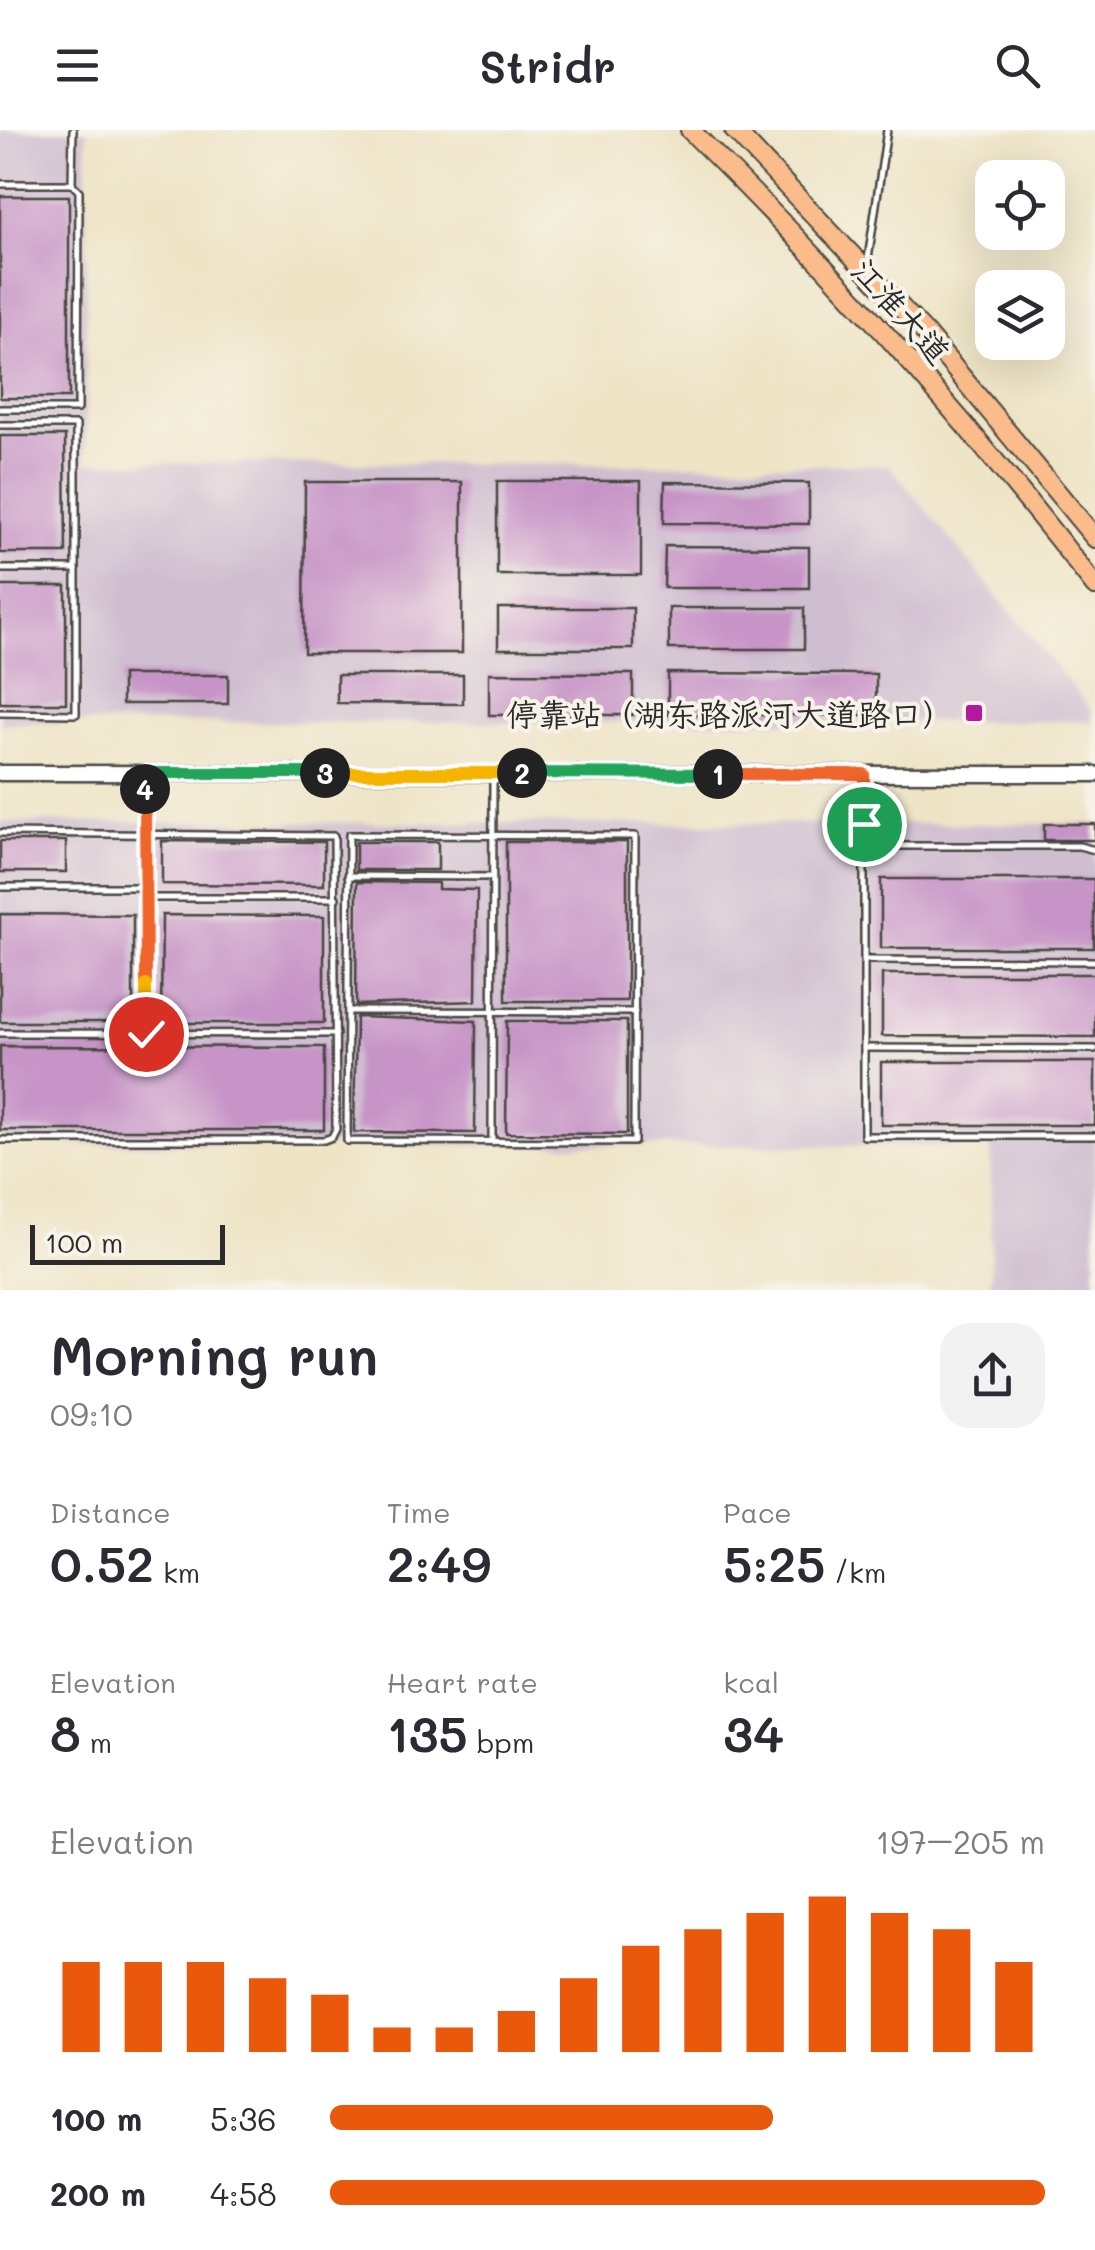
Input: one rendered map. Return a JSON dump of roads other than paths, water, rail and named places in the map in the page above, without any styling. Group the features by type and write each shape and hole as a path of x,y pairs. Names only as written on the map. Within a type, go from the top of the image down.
{"main road":[{"name":"江淮大道","path":"690,130 903,356 1036,509 1095,586"},
{"name":"江淮大道","path":"734,130 993,412 1095,538"}],"street":[{"path":"0,773 1095,774"}],"lane":[{"path":"72,184 73,130"},
{"path":"866,270 887,130"},
{"path":"0,184 72,184 79,190 78,409 0,409"},
{"path":"0,425 76,425 76,714 0,714"},
{"path":"0,569 76,569"},
{"path":"145,773 146,1034"},
{"path":"492,1142 493,773"},
{"path":"864,774 864,1136 1095,1136"},
{"path":"0,833 334,836 336,898 336,1129 332,1137 0,1140"},
{"path":"349,835 635,836 634,1142 347,1141 348,876 349,835"},
{"path":"864,846 1080,846 1095,850"},
{"path":"348,876 492,877"},
{"path":"0,887 146,887"},
{"path":"146,898 336,898"},
{"path":"864,960 1095,960"},
{"path":"348,1011 635,1012"},
{"path":"0,1033 336,1034"},
{"path":"864,1048 1095,1049"}],"place":[{"name":"停靠站（湖东路派河大道路口）","path":"974,713"}]}
